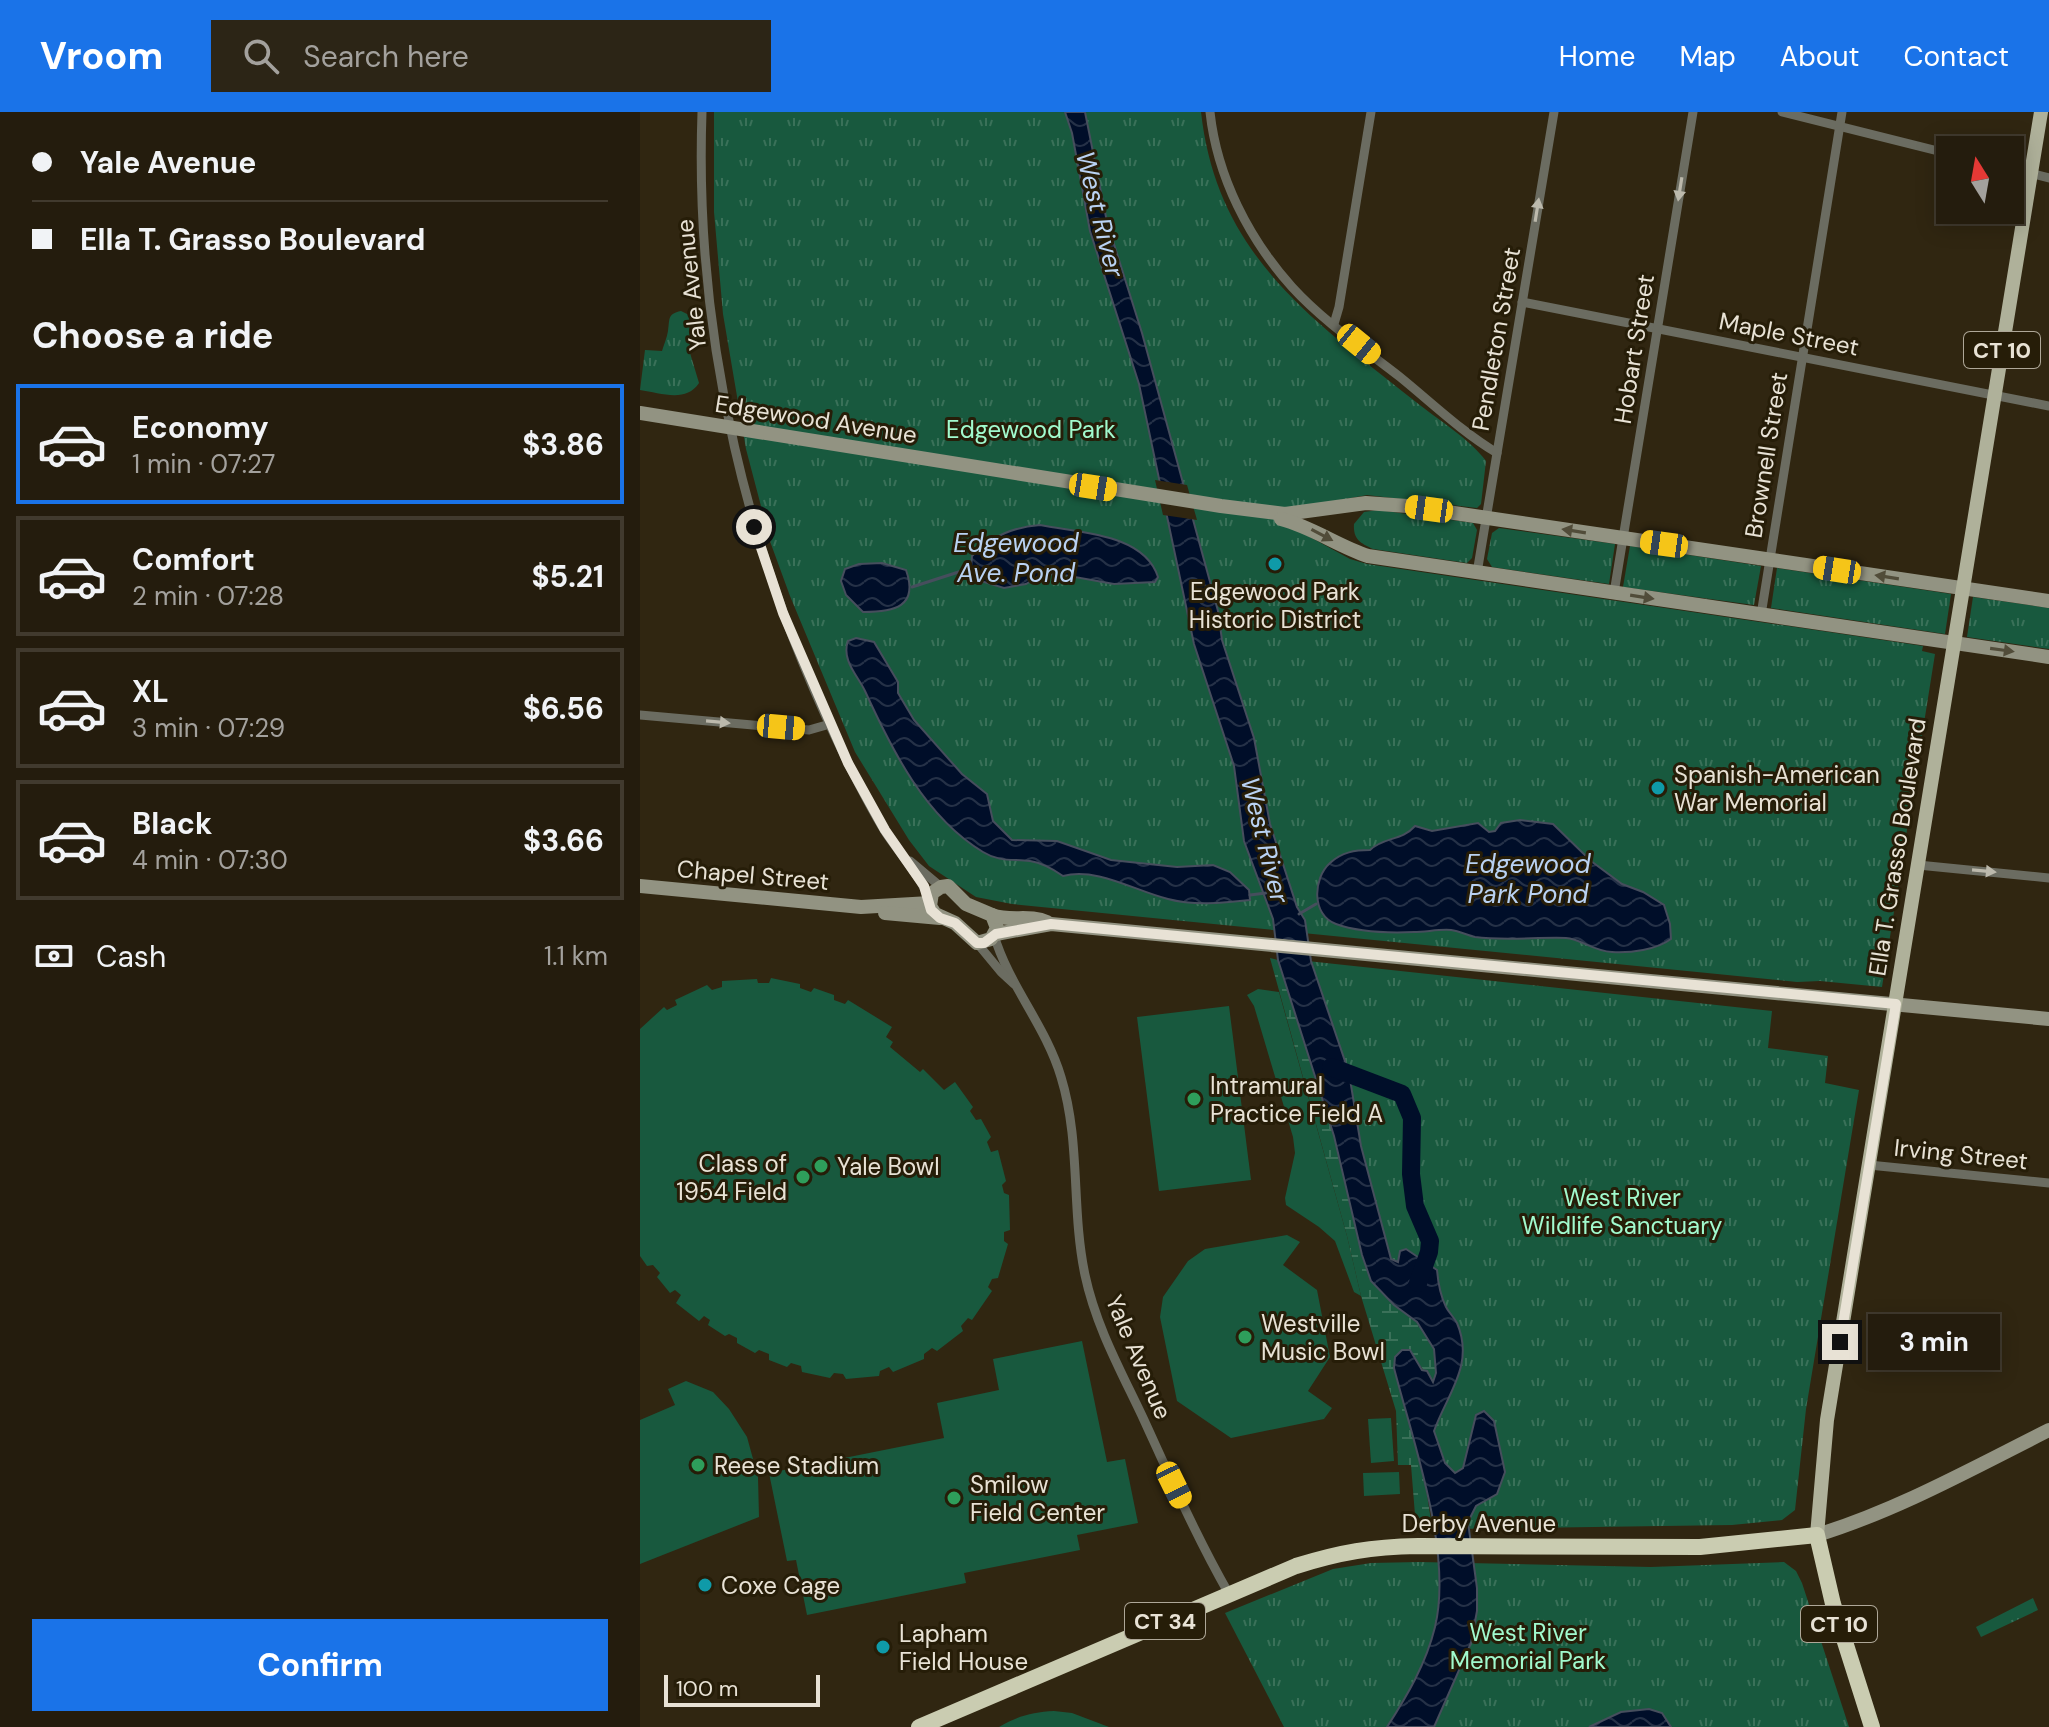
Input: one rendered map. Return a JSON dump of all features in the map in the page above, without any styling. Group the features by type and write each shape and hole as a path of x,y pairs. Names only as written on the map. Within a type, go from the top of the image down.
{"highway":[{"name":"Derby Avenue","path":"919,1727 1296,1566 1341,1552 1379,1546 1700,1547 1817,1535"},
{"name":"Ella T. Grasso Boulevard","path":"1817,1535 1833,1604 1872,1727"}],"main road":[{"name":"Ella T. Grasso Boulevard","path":"1817,1535 1827,1420 2041,112"}],"street":[{"name":"Yale Avenue","path":"702,112 701,165 706,258 730,427 743,490 771,579 830,724 863,791 930,901"},
{"path":"1210,112 1220,158 1246,222 1267,256 1293,287 1334,324 1497,453"},
{"path":"1334,324 1371,112"},
{"name":"Pendleton Street","path":"1477,573 1554,112"},
{"name":"Hobart Street","path":"1614,593 1693,112"},
{"path":"1782,112 1936,150"},
{"name":"Brownell Street","path":"1761,615 1842,112"},
{"path":"2024,172 2049,178"},
{"name":"Maple Street","path":"1522,302 2049,406"},
{"name":"Edgewood Avenue","path":"640,413 1221,506 1285,514 1378,503 2049,601"},
{"name":"Edgewood Avenue","path":"1221,506 1295,522 1368,556 2049,657"},
{"path":"640,715 809,730 830,724"},
{"name":"Yale Avenue","path":"898,851 941,887"},
{"path":"1918,865 2049,878"},
{"name":"Chapel Street","path":"640,886 861,907 891,915 940,918"},
{"path":"1051,924 1038,918 1002,919 966,904 954,890 941,887 932,893 930,901 931,910 940,918 955,923 977,943 984,943 995,934 1051,924 2049,1019"},
{"name":"Chapel Street","path":"861,907 930,901"},
{"path":"992,915 997,924 995,934"},
{"name":"Yale Avenue","path":"995,934 1017,987 1055,1056 1067,1099 1076,1156 1080,1239 1085,1273 1098,1318 1117,1364 1229,1594"},
{"name":"Yale Avenue","path":"977,943 1017,987"},
{"name":"Irving Street","path":"1869,1165 2049,1183"},
{"name":"Derby Avenue","path":"1817,1535 1899,1505 2049,1430"}],"green space":[{"name":"Edgewood Park","path":"714,112 1201,112 1211,162 1227,206 1249,245 1276,280 1306,312 1463,438 1486,461 1481,504 1477,508 1367,495 1303,507 1299,531 1350,559 1367,564 1923,646 1922,651 1935,654 1882,987 1797,982 1012,904 976,897 929,866 909,840 855,752 771,544 746,449 723,314 714,212"},
{"path":"681,311 689,315 690,353 699,383 694,389 680,395 640,390 645,350 662,351 670,318"},
{"path":"1378,510 1473,523 1477,530 1472,558 1467,563 1368,547 1356,537 1354,524 1364,512"},
{"path":"1499,528 1615,544 1609,584 1492,567 1487,559 1492,533"},
{"path":"1630,546 1761,566 1754,605 1623,587"},
{"path":"1777,568 1951,594 1945,634 1771,608"},
{"path":"1973,597 2049,608 2049,649 1967,637"},
{"path":"1270,958 1278,960 1334,1136 1362,1255 1394,1305 1417,1322 1434,1349 1436,1373 1433,1382 1418,1363 1402,1350 1395,1357 1394,1368 1425,1482 1432,1527 1416,1527 1411,1465 1398,1465 1396,1411 1361,1296"},
{"name":"West River Wildlife Sanctuary","path":"1298,960 1772,1011 1768,1048 1828,1056 1825,1083 1859,1090 1806,1409 1795,1510 1782,1520 1732,1525 1455,1529 1426,1443 1446,1373 1444,1333 1386,1267"},
{"name":"Yale Bowl","path":"771,978 800,984 800,988 811,992 814,988 834,995 834,1000 845,1004 848,1000 892,1027 886,1037 893,1042 890,1047 920,1072 923,1069 944,1090 955,1082 973,1107 970,1111 976,1120 981,1119 991,1137 987,1142 991,1152 998,1150 1006,1181 1002,1185 1004,1193 1009,1195 1010,1230 1004,1232 1004,1241 1008,1244 998,1278 992,1279 988,1287 992,1291 972,1320 968,1318 961,1326 963,1331 937,1351 932,1348 924,1354 924,1359 893,1372 889,1367 880,1371 879,1376 846,1379 843,1374 834,1373 830,1378 802,1372 801,1366 791,1363 787,1367 769,1360 769,1354 759,1350 755,1353 737,1343 737,1338 729,1334 725,1336 708,1325 710,1320 704,1316 699,1321 676,1303 681,1295 675,1290 670,1293 657,1277 660,1273 653,1265 647,1266 640,1256 640,1029 664,1007 667,1010 677,1005 675,1000 707,985 712,990 722,987 722,981 757,979 758,983 769,983"},
{"path":"1258,989 1279,992 1361,1296 1354,1292 1335,1241 1286,1205 1295,1153 1293,1137 1254,1006 1247,995"},
{"name":"Intramural Practice Field A","path":"1229,1006 1251,1180 1159,1191 1137,1017"},
{"name":"Westville Music Bowl","path":"1287,1235 1300,1242 1283,1265 1317,1290 1330,1357 1308,1391 1332,1408 1324,1419 1231,1438 1177,1401 1160,1317 1163,1297 1188,1261 1205,1249"},
{"name":"Smilow Field Center","path":"1082,1341 1107,1462 1125,1459 1138,1523 1077,1535 1080,1550 964,1573 966,1583 807,1615 796,1560 787,1561 769,1473 944,1438 937,1403 999,1390 993,1359"},
{"name":"Reese Stadium","path":"686,1381 713,1392 729,1409 747,1437 758,1477 759,1517 640,1564 640,1420 675,1405 668,1389"},
{"path":"1391,1418 1394,1461 1371,1463 1368,1419"},
{"path":"1399,1472 1400,1494 1364,1496 1363,1473"},
{"name":"West River Memorial Park","path":"1784,1562 1796,1571 1802,1583 1849,1727 1284,1727 1225,1613 1333,1569 1371,1563 1651,1567"},
{"path":"2033,1598 2038,1610 1981,1637 1976,1627"},
{"path":"1054,1711 1072,1713 1109,1727 999,1727 1025,1715"}],"water":[{"name":"West River","path":"1065,112 1085,112 1107,222 1142,333 1218,611 1222,640 1254,738 1270,824 1297,907 1305,920 1311,961 1349,1073 1361,1146 1391,1259 1398,1262 1400,1251 1406,1249 1437,1270 1442,1298 1462,1338 1461,1366 1434,1431 1445,1463 1455,1473 1463,1468 1476,1415 1484,1411 1494,1421 1505,1472 1497,1494 1476,1506 1468,1522 1477,1611 1471,1643 1434,1727 1387,1727 1427,1654 1439,1597 1435,1532 1394,1368 1395,1357 1402,1350 1410,1350 1433,1382 1436,1373 1434,1349 1417,1322 1394,1305 1371,1281 1362,1255 1334,1136 1278,960 1273,919 1244,841 1234,766 1194,644 1139,384 1090,231 1072,133"},
{"name":"Edgewood Ave. Pond","path":"1040,525 1090,533 1125,543 1150,562 1158,577 1155,582 1114,584 1058,574 1041,575 1026,584 1004,588 974,579 972,556 979,549 1003,534"},
{"path":"882,563 906,570 909,592 906,600 885,611 863,612 846,595 841,581 845,569 859,564"},
{"path":"856,638 874,642 898,682 898,693 914,720 962,774 987,794 993,821 1012,840 1057,841 1111,860 1177,867 1213,865 1230,872 1249,890 1250,900 1188,903 1102,877 1063,876 1039,863 1000,859 983,852 944,820 927,801 899,759 848,661 848,641"},
{"name":"Edgewood Park Pond","path":"1520,820 1553,824 1591,861 1622,884 1664,905 1671,939 1643,950 1612,952 1566,938 1509,939 1475,937 1446,930 1364,930 1336,924 1322,913 1317,896 1320,878 1330,863 1344,854 1370,850 1415,826 1432,831 1478,823 1489,832 1495,831 1501,823"},
{"path":"1649,1709 1662,1713 1671,1727 1589,1727 1621,1712"}],"pier":[{"path":"1155,480 1187,485 1197,520 1163,515"}],"waterway":[{"path":"912,587 971,568"},
{"name":"West River","path":"1250,895 1266,893"},
{"path":"1299,914 1316,904"},
{"path":"1331,1067 1402,1094 1412,1118 1411,1174 1415,1206 1430,1241 1418,1283"}],"place":[{"name":"Edgewood Park Historic District","path":"1275,564"},
{"name":"Spanish-American War Memorial","path":"1658,788"},
{"name":"Intramural Practice Field A","path":"1194,1099"},
{"name":"Yale Bowl","path":"821,1166"},
{"name":"Class of 1954 Field","path":"803,1177"},
{"name":"Westville Music Bowl","path":"1245,1337"},
{"name":"Reese Stadium","path":"698,1465"},
{"name":"Smilow Field Center","path":"954,1498"},
{"name":"Coxe Cage","path":"705,1585"},
{"name":"Lapham Field House","path":"883,1647"}],"route":[{"path":"754,527 783,613 848,763 885,830 924,886 931,910 940,918 955,923 977,943 984,943 996,934 1051,924 1896,1004 1840,1342"}]}
